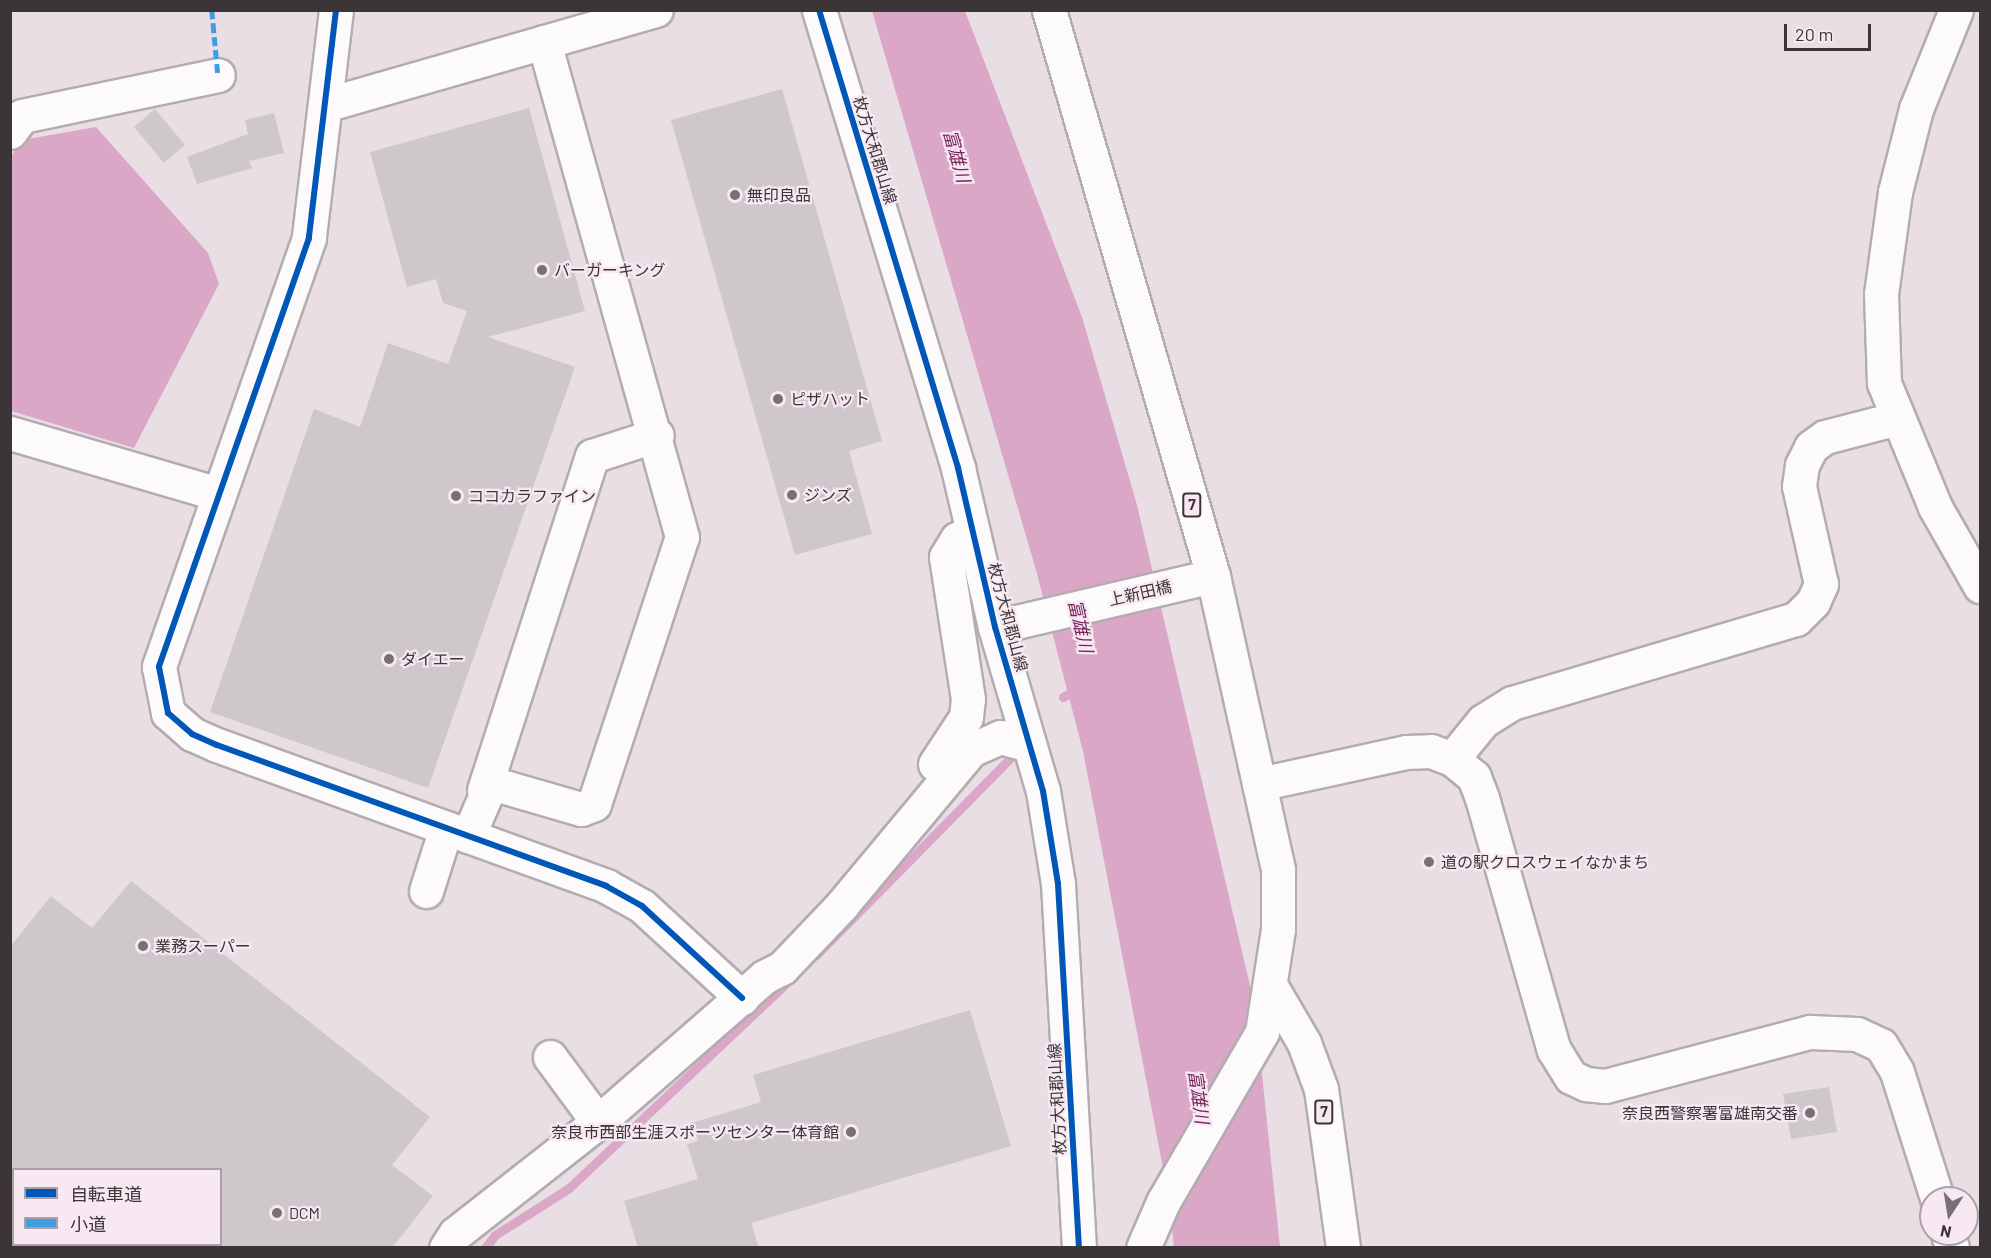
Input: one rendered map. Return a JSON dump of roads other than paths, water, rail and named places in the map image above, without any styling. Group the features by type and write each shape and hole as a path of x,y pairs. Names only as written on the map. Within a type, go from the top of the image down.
{"street":[{"path":"336,10 328,104 309,238 159,667 168,713 192,734 217,745 606,886 642,906 753,987"},
{"name":"枚方大和郡山線","path":"819,10 958,468 973,532 1007,624 1029,745 1043,791 1058,884 1079,1248"},
{"name":"7","path":"1049,10 1259,783 1278,870 1270,998 1262,1032 1235,1086 1162,1202 1143,1248"},
{"path":"1956,10 1916,109 1894,192 1881,294 1884,383 1935,507 1980,586"},
{"path":"328,104 653,11"},
{"path":"484,790 497,782 581,809 594,804 682,537 657,435 544,42"},
{"path":"10,132 22,116 218,75"},
{"path":"1452,759 1483,721 1512,703 1796,619 1814,602 1821,584 1799,486 1802,465 1811,447 1825,437 1898,418"},
{"path":"10,433 218,494"},
{"path":"426,891 457,832 484,790 592,456 657,435"},
{"path":"753,987 769,959 958,734 968,699 946,557 957,539 973,532"},
{"name":"上新田橋","path":"1007,624 1202,578"},
{"path":"446,1248 482,1212 598,1122 753,987 782,968 841,906 971,750 1000,737 1029,745"},
{"path":"1259,783 1406,752 1431,751 1452,759 1474,777 1482,798 1554,1050 1571,1077 1586,1084 1605,1086 1810,1032 1857,1034 1881,1045 1897,1072 1933,1186"},
{"name":"7","path":"1270,998 1304,1043 1321,1089 1343,1248"},
{"path":"550,1057 598,1122"}],"water":[{"name":"富雄川","path":"872,11 965,11 1082,317 1137,505 1255,1007 1280,1247 1174,1247 1168,1194 1083,751 1036,570"},
{"path":"96,127 208,253 219,284 134,448 11,411 10,158 22,140"}],"waterway":[{"path":"1063,697 1079,688"},
{"path":"816,955 1016,752"},
{"path":"485,1248 495,1235 569,1188 793,977"}],"place":[{"name":"無印良品","path":"735,195"},
{"name":"バーガーキング","path":"542,270"},
{"name":"ピザハット","path":"778,399"},
{"name":"ジンズ","path":"792,495"},
{"name":"ココカラファイン","path":"456,496"},
{"name":"ダイエー","path":"389,659"},
{"name":"道の駅クロスウェイなかまち","path":"1429,862"},
{"name":"業務スーパー","path":"143,946"},
{"name":"奈良西警察署富雄南交番","path":"1810,1113"},
{"name":"奈良市西部生涯スポーツセンター体育館","path":"851,1132"},
{"name":"DCM","path":"277,1213"}]}
